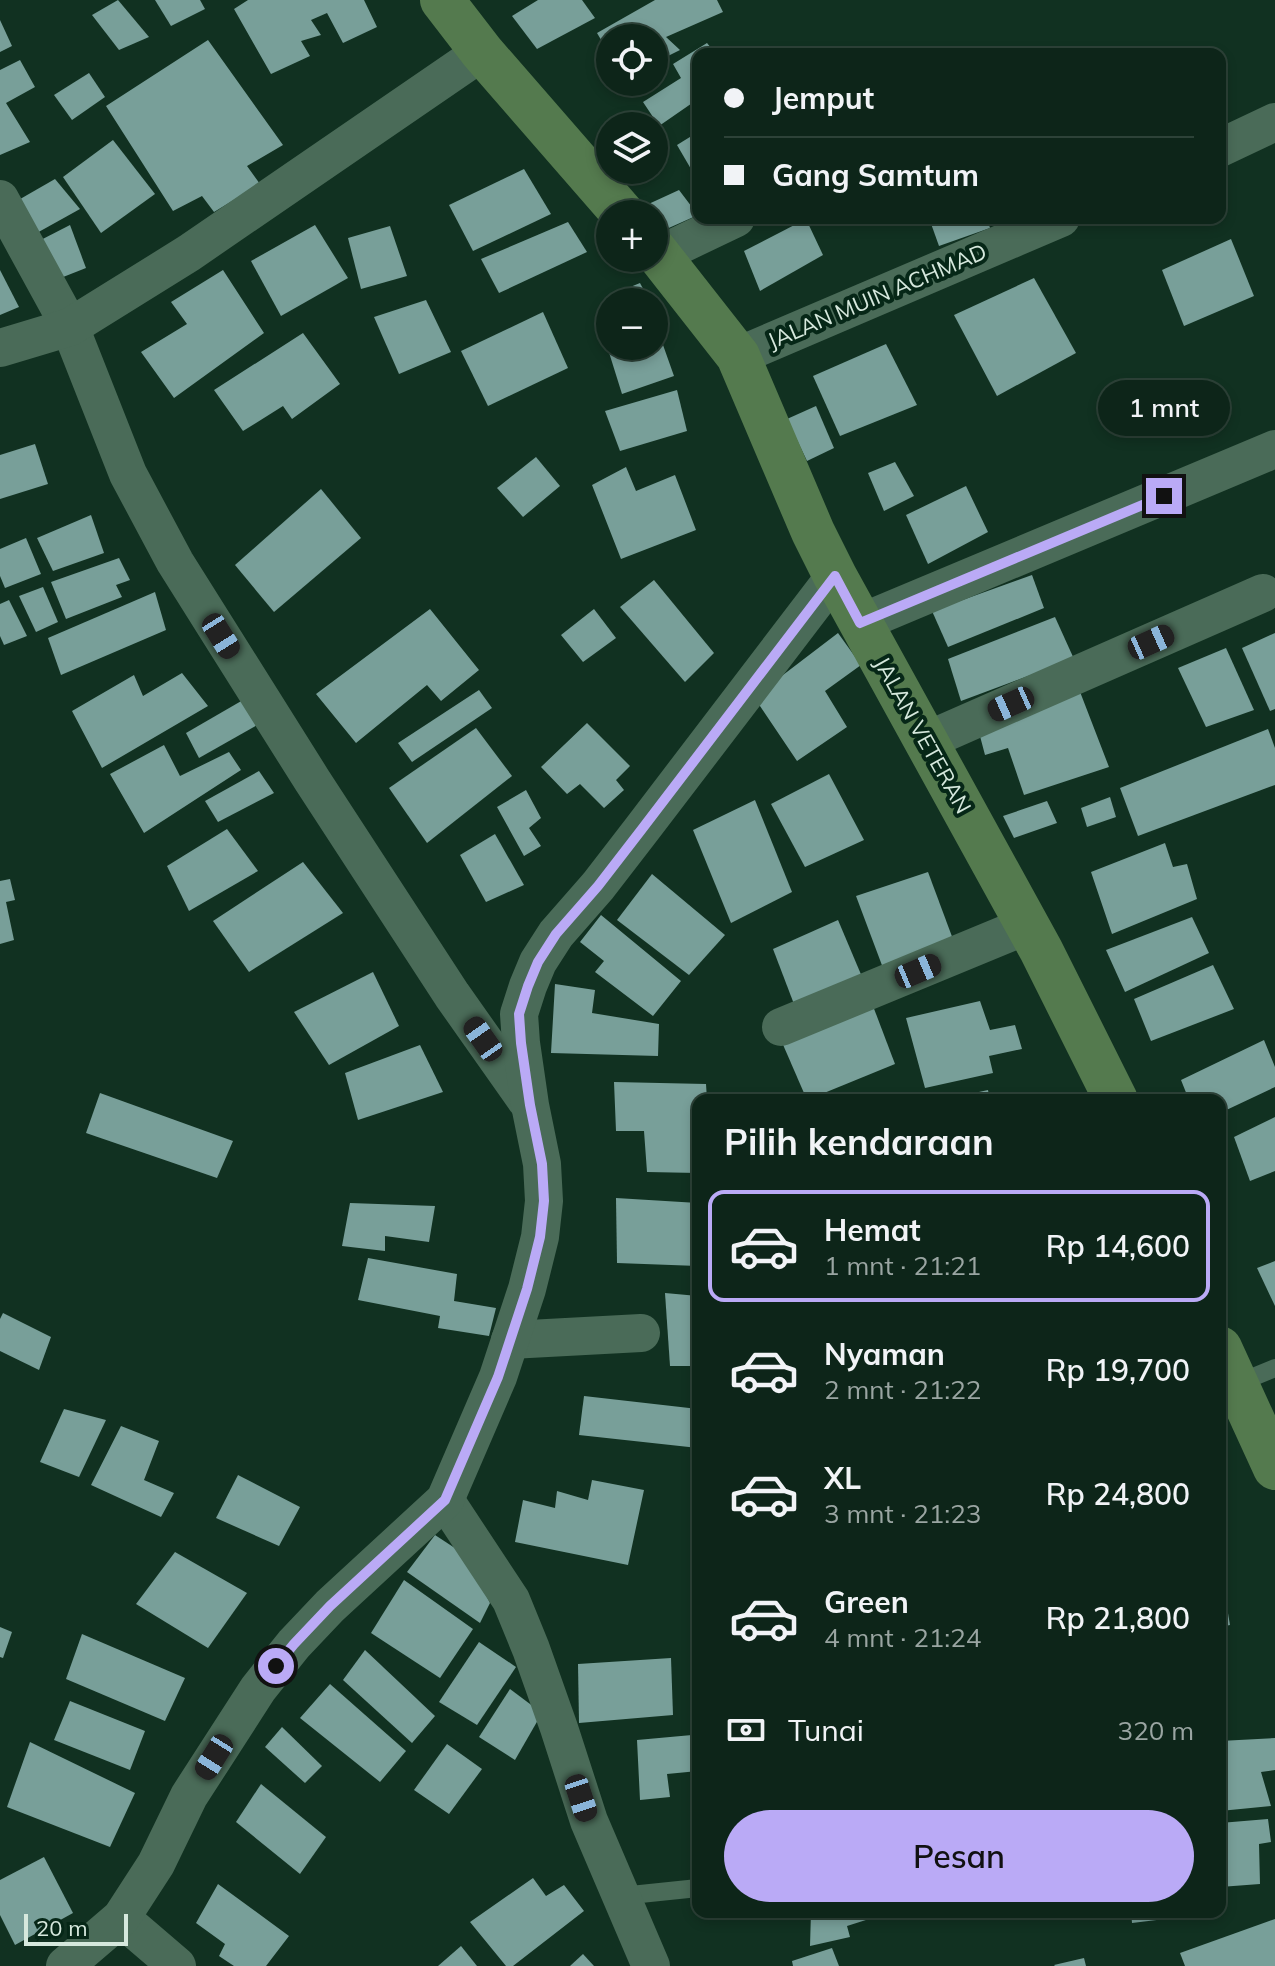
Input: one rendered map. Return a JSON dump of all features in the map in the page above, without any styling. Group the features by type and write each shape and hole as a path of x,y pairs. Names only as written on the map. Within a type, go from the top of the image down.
{"street":[{"path":"442,0 482,52 611,200"},
{"path":"0,348 70,327 189,253 482,52"},
{"path":"1226,145 1275,122"},
{"path":"0,199 70,327 128,474 175,562 452,995 530,1105"},
{"path":"668,247 722,224"},
{"name":"JALAN MUIN ACHMAD","path":"738,356 1047,224"},
{"name":"JALAN VETERAN","path":"668,267 738,356 835,576 1028,925 1113,1094"},
{"path":"860,623 1275,449"},
{"path":"65,1966 121,1918 156,1864 189,1796 258,1689 294,1644 330,1606 445,1500 498,1377 527,1289 540,1237 544,1201 542,1164 530,1105 519,1014 538,962 556,934 598,886 835,576"},
{"path":"926,741 1263,593"},
{"path":"781,1027 1028,925"},
{"path":"510,1340 641,1333"},
{"path":"1244,1367 1275,1468"},
{"path":"445,1500 511,1600 531,1649 589,1821 651,1966"},
{"path":"121,1918 177,1966"}],"lane":[{"path":"621,1896 692,1889"}],"building":[{"path":"118,0 149,37 119,50 92,15"},
{"path":"155,0 200,0 205,9 171,26"},
{"path":"248,0 364,0 377,27 343,43 327,13 311,20 321,35 301,41 310,56 271,74 234,9"},
{"path":"538,0 582,0 595,18 537,49 512,16"},
{"path":"655,0 717,0 723,12 668,36 668,24 613,24"},
{"path":"0,20 12,46 0,52"},
{"path":"668,39 680,50 668,56"},
{"path":"208,40 283,145 247,166 260,184 214,212 202,196 173,211 106,106"},
{"path":"692,52 692,103 668,120 668,112 650,112 643,102 652,96 668,96 668,86 681,78 673,64"},
{"path":"20,60 35,87 6,103 30,142 0,155 0,70"},
{"path":"89,73 105,97 72,120 54,95"},
{"path":"692,136 692,171 677,145"},
{"path":"113,140 155,194 101,233 63,177"},
{"path":"524,169 551,214 473,251 449,205"},
{"path":"55,179 80,209 26,239 8,206"},
{"path":"679,190 692,207 692,218 668,228 668,200 657,200"},
{"path":"568,222 587,252 499,293 481,259"},
{"path":"796,224 808,224 823,255 760,291 744,251"},
{"path":"931,224 989,224 990,228 939,246"},
{"path":"70,225 86,268 53,281 33,244"},
{"path":"315,225 348,278 281,316 251,261"},
{"path":"390,226 407,276 361,289 348,238"},
{"path":"1231,239 1254,296 1184,326 1162,270"},
{"path":"0,270 19,307 0,315"},
{"path":"223,270 264,333 174,398 141,352 187,324 171,302"},
{"path":"1034,278 1076,353 997,396 954,315"},
{"path":"426,300 451,352 399,374 374,317"},
{"path":"543,312 568,368 488,406 461,351"},
{"path":"303,333 340,384 292,419 283,406 243,431 214,390"},
{"path":"886,344 917,405 840,436 813,376"},
{"path":"668,359 674,376 622,394 611,360"},
{"path":"677,390 687,431 620,451 605,411"},
{"path":"816,406 834,448 807,461 787,419"},
{"path":"35,444 48,484 0,499 0,455"},
{"path":"536,457 560,486 523,517 497,488"},
{"path":"895,462 914,496 884,511 868,473"},
{"path":"626,467 636,491 675,475 696,530 621,559 592,485"},
{"path":"966,486 988,532 928,564 906,515"},
{"path":"321,489 361,538 274,612 235,565"},
{"path":"91,515 104,553 53,571 37,538"},
{"path":"26,538 41,574 5,588 0,576 0,549"},
{"path":"119,558 130,580 116,585 122,597 66,619 51,582"},
{"path":"1032,575 1044,608 948,647 932,611"},
{"path":"654,580 714,653 685,682 620,607"},
{"path":"43,587 58,622 36,632 19,596"},
{"path":"155,592 166,630 61,675 48,638"},
{"path":"9,600 27,636 4,645 0,636 0,604"},
{"path":"430,609 479,670 441,701 427,685 356,743 316,694"},
{"path":"594,609 616,638 583,662 561,635"},
{"path":"1055,617 1074,659 961,701 948,659"},
{"path":"838,633 861,665 825,691 847,727 797,761 754,697"},
{"path":"1275,633 1275,709 1270,711 1242,648"},
{"path":"1226,648 1254,710 1206,727 1178,668"},
{"path":"182,673 208,706 102,768 72,711 134,675 143,696"},
{"path":"1077,684 1109,767 1024,795 1008,748 985,755 976,721"},
{"path":"479,690 492,708 412,762 398,743"},
{"path":"243,700 259,724 199,758 186,733"},
{"path":"587,723 630,766 616,780 624,790 604,808 580,784 567,794 541,767"},
{"path":"476,728 512,776 427,843 389,788"},
{"path":"1268,729 1275,748 1275,785 1138,836 1120,788"},
{"path":"164,745 180,776 229,752 241,770 144,833 110,774"},
{"path":"259,771 274,793 218,822 205,801"},
{"path":"829,774 864,840 805,867 771,804"},
{"path":"526,790 541,818 529,828 541,846 524,856 497,807"},
{"path":"1110,797 1116,817 1087,827 1081,808"},
{"path":"755,800 792,892 731,923 693,830"},
{"path":"1047,801 1057,823 1014,838 1003,816"},
{"path":"227,829 258,871 189,911 167,866"},
{"path":"495,834 524,885 486,902 460,855"},
{"path":"1165,843 1173,867 1187,864 1197,899 1112,934 1091,872"},
{"path":"303,862 343,913 249,972 213,921"},
{"path":"928,872 957,950 886,976 856,896"},
{"path":"652,874 725,935 689,975 617,920"},
{"path":"10,879 15,900 6,902 14,940 0,944 0,881"},
{"path":"601,915 681,981 653,1016 595,972 604,961 580,942"},
{"path":"1192,917 1209,953 1125,992 1106,950"},
{"path":"838,920 868,991 797,1012 773,949"},
{"path":"1213,965 1234,1009 1151,1041 1134,999"},
{"path":"373,972 399,1026 329,1065 294,1012"},
{"path":"555,984 595,990 592,1013 659,1024 658,1056 551,1053"},
{"path":"980,1001 990,1030 1015,1025 1022,1049 989,1056 993,1073 925,1088 906,1018"},
{"path":"873,1006 895,1064 822,1094 804,1094 781,1040"},
{"path":"1264,1040 1275,1067 1275,1087 1226,1110 1226,1094 1187,1094 1181,1080"},
{"path":"420,1045 443,1092 358,1120 345,1073"},
{"path":"614,1082 706,1084 707,1094 692,1094 692,1173 647,1172 644,1131 616,1131"},
{"path":"100,1093 233,1141 217,1178 86,1133"},
{"path":"1275,1117 1275,1171 1250,1181 1234,1137"},
{"path":"616,1198 692,1203 692,1266 617,1263"},
{"path":"350,1203 435,1206 429,1242 385,1236 385,1251 342,1246"},
{"path":"368,1258 457,1274 454,1301 496,1308 489,1336 438,1328 440,1316 358,1300"},
{"path":"1275,1261 1275,1306 1257,1268"},
{"path":"665,1293 692,1295 692,1366 670,1366"},
{"path":"3,1313 51,1337 39,1370 0,1351 0,1319"},
{"path":"584,1396 692,1408 692,1447 579,1435"},
{"path":"64,1409 106,1420 79,1477 40,1462"},
{"path":"121,1426 159,1441 144,1480 174,1493 161,1517 91,1485"},
{"path":"238,1475 300,1507 279,1546 216,1518"},
{"path":"592,1480 644,1490 628,1565 515,1542 523,1500 555,1508 557,1491 588,1500"},
{"path":"435,1535 467,1556 490,1603 480,1623 407,1572"},
{"path":"175,1552 247,1593 208,1648 136,1604"},
{"path":"404,1580 473,1629 440,1678 371,1633"},
{"path":"1226,1602 1230,1625 1226,1626"},
{"path":"0,1627 12,1632 3,1658 0,1657"},
{"path":"82,1634 185,1678 165,1721 66,1679"},
{"path":"479,1642 516,1667 477,1725 439,1702"},
{"path":"365,1650 435,1716 412,1743 343,1680"},
{"path":"671,1658 673,1715 579,1723 578,1664"},
{"path":"330,1684 406,1751 380,1782 300,1718"},
{"path":"510,1689 542,1713 515,1760 479,1737"},
{"path":"70,1701 145,1731 130,1770 54,1740"},
{"path":"282,1727 322,1766 305,1783 265,1747"},
{"path":"692,1735 692,1772 667,1774 670,1797 640,1800 637,1740"},
{"path":"1275,1738 1275,1770 1261,1772 1271,1806 1226,1810 1226,1741"},
{"path":"30,1742 135,1793 110,1847 7,1807"},
{"path":"447,1744 482,1769 449,1814 414,1790"},
{"path":"261,1784 326,1837 300,1874 236,1822"},
{"path":"1268,1819 1271,1842 1259,1844 1260,1884 1226,1887 1226,1822"},
{"path":"44,1857 73,1913 15,1945 0,1915 0,1880"},
{"path":"533,1878 546,1896 564,1885 584,1911 513,1966 506,1966 470,1922"},
{"path":"218,1884 289,1936 266,1966 234,1966 219,1956 225,1944 196,1923"},
{"path":"811,1918 872,1918 847,1926 850,1937 810,1946"},
{"path":"1132,1918 1173,1918 1132,1923"},
{"path":"1275,1919 1275,1966 1185,1966 1180,1953"},
{"path":"461,1946 477,1966 438,1966"},
{"path":"832,1948 839,1966 793,1966 792,1961"},
{"path":"583,1954 594,1966 570,1966"},
{"path":"1084,1958 1086,1966 1054,1965"}],"route":[{"path":"276,1666 330,1606 445,1500 498,1377 527,1289 540,1237 544,1201 542,1164 530,1105 519,1014 538,962 556,934 598,886 835,576 860,623 1164,496"}]}
